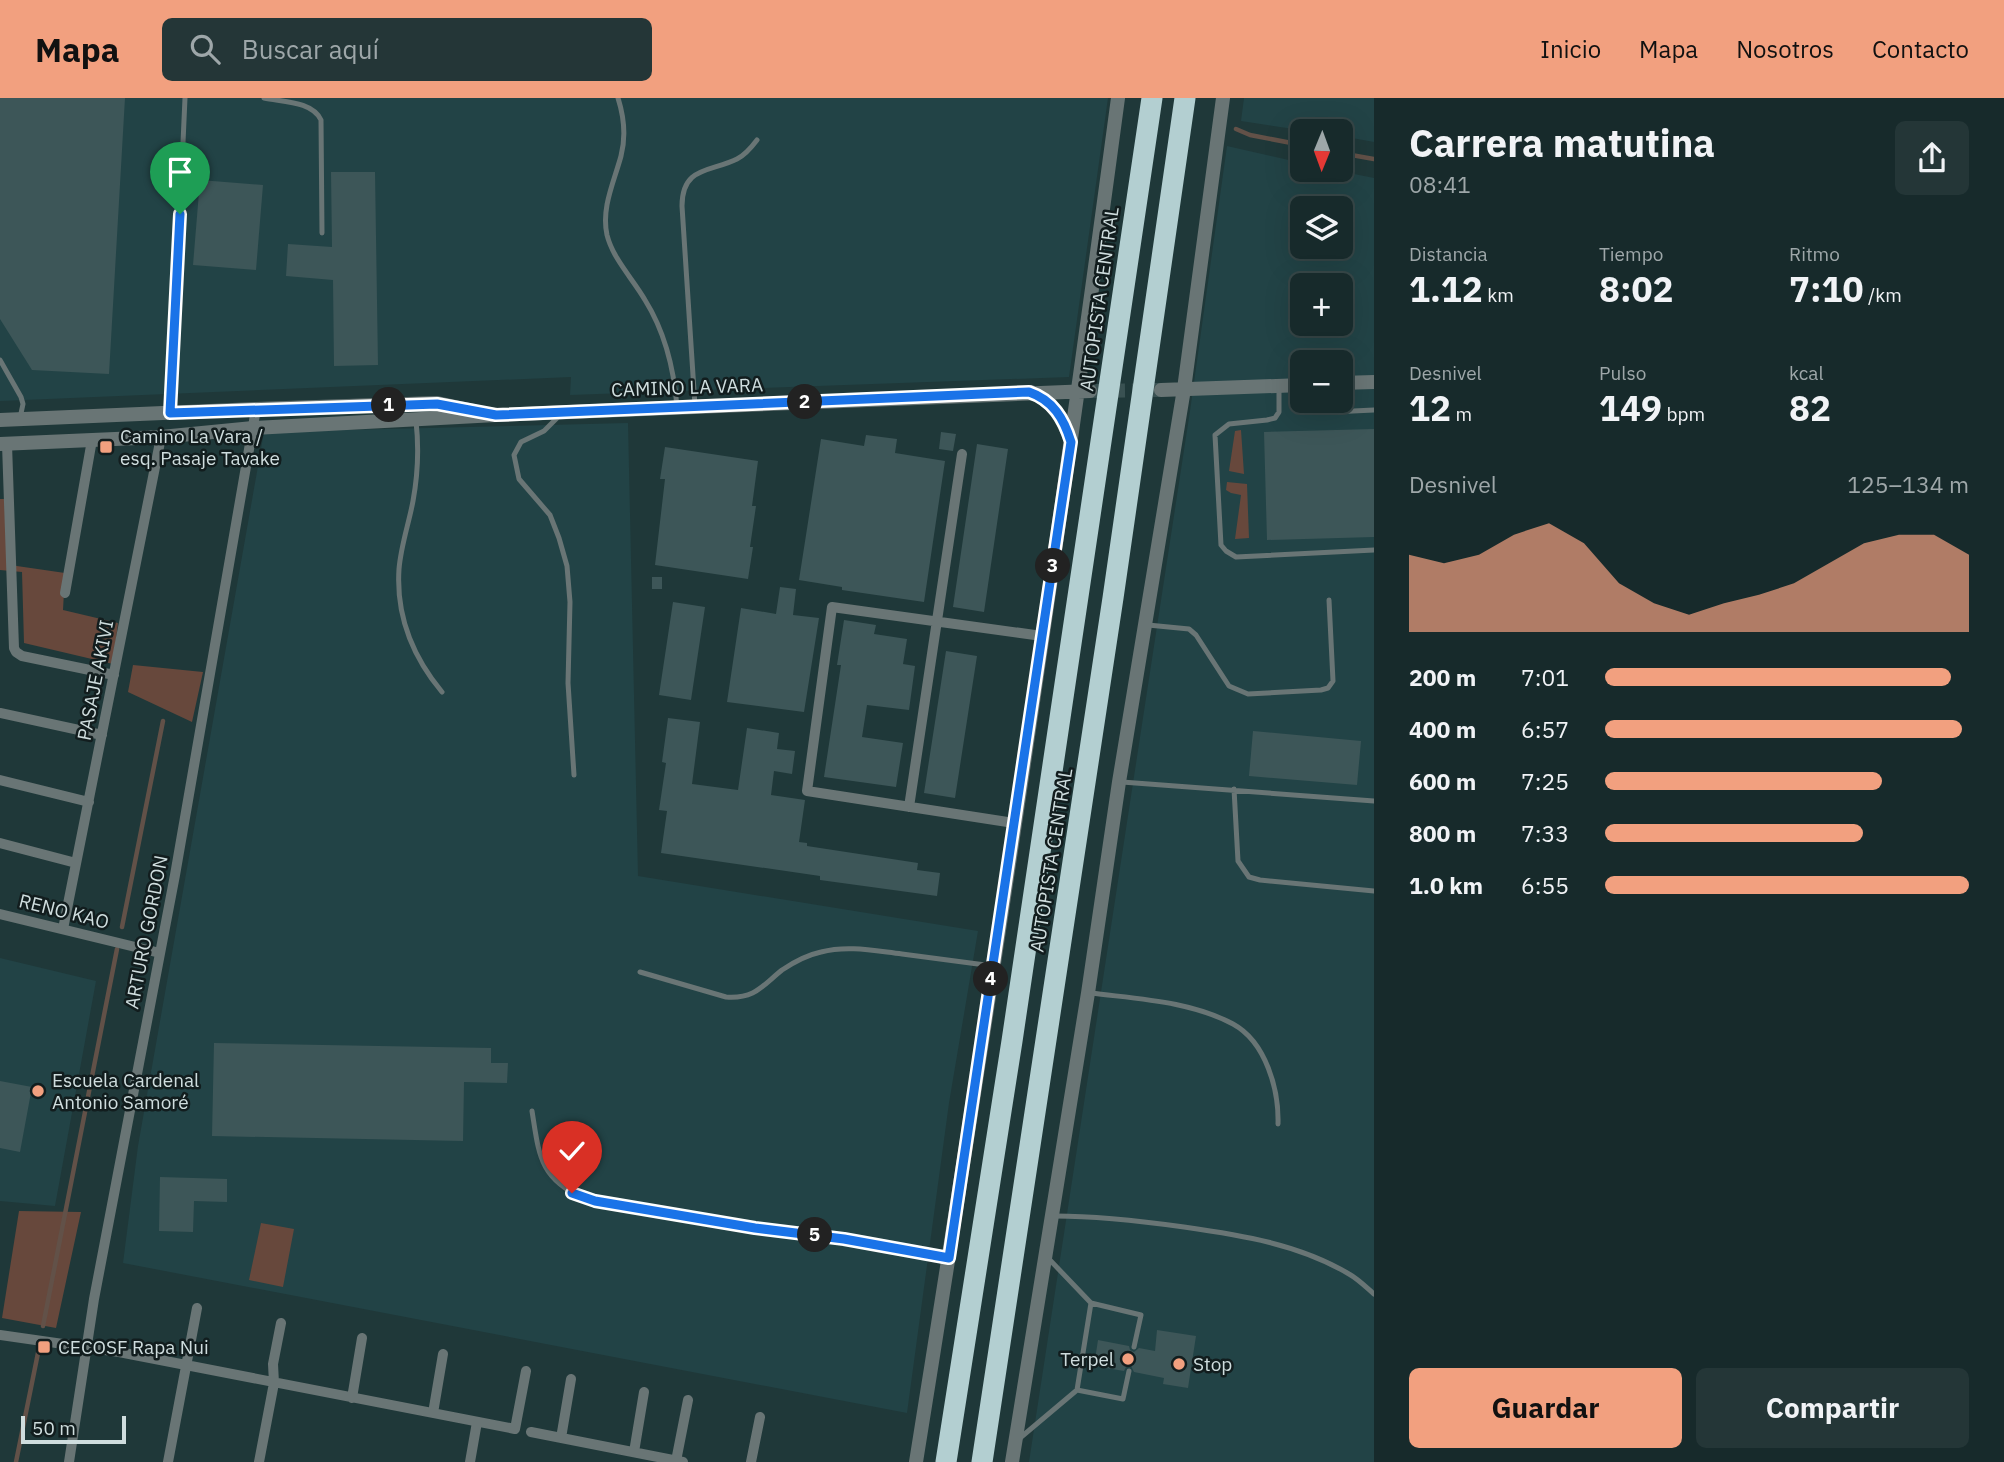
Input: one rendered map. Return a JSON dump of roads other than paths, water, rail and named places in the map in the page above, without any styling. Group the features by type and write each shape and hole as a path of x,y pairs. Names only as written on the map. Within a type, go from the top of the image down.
{"highway":[{"name":"AUTOPISTA CENTRAL","path":"946,1462 1014,1027 1152,98"},
{"name":"AUTOPISTA CENTRAL","path":"982,1462 1101,680 1185,98"}],"street":[{"path":"916,1462 1071,442 1084,391 1118,98"},
{"path":"1012,1462 1184,389 1223,98"},
{"path":"1353,383 1374,382"},
{"path":"1161,390 1290,385"},
{"name":"CAMINO LA VARA","path":"9,444 496,415 1084,391"},
{"path":"1029,392 1054,407 1071,442"},
{"name":"CAMINO LA VARA","path":"0,420 437,404 496,415"},
{"name":"ARTURO GORDON","path":"69,1462 94,1299 160,953 256,409"},
{"path":"20,419 9,444 13,644 16,652 22,656 114,675"},
{"name":"PASAJE AKIVI","path":"63,929 161,437"},
{"path":"65,593 92,440"},
{"path":"909,807 962,454"},
{"path":"1014,822 807,791 832,607 1042,636"},
{"path":"0,713 102,735"},
{"path":"0,780 89,802"},
{"path":"0,843 76,863"},
{"name":"RENO KAO","path":"0,914 160,953"},
{"path":"168,1462 197,1308"},
{"path":"259,1462 274,1382 273,1364 281,1323"},
{"path":"0,1335 119,1352 514,1429 526,1371"},
{"path":"352,1398 362,1338"},
{"path":"433,1413 443,1354"},
{"path":"561,1438 571,1379"},
{"path":"638,1456 644,1392"},
{"path":"531,1432 638,1456 680,1461 688,1400"},
{"path":"751,1462 760,1418"},
{"path":"470,1462 477,1422"}],"lane":[{"path":"170,413 185,98"},
{"path":"264,98 310,107 317,112 321,120 322,233"},
{"path":"618,98 623,119 623,145 607,207 607,237 614,254 647,302 662,332 673,369 677,407"},
{"path":"695,406 681,206 683,192 695,176 710,167 738,159 746,154 757,140"},
{"path":"0,360 21,397 23,404 20,419"},
{"path":"1279,386 1279,412 1275,418 1228,424 1215,435 1221,545 1236,556 1374,550"},
{"path":"1353,411 1374,410"},
{"path":"562,412 544,431 521,442 513,455 519,479 550,515 567,566 570,602 568,683 574,775"},
{"path":"416,419 416,482 401,552 400,599 416,654 442,692"},
{"path":"1145,624 1189,629 1196,635 1229,686 1248,694 1321,690 1328,688 1333,681 1329,600"},
{"path":"1119,782 1374,801"},
{"path":"1234,789 1238,861 1249,877 1374,891"},
{"path":"640,972 726,998 735,998 758,991 784,969 807,956 837,949 868,950 993,966"},
{"path":"1088,993 1172,1004 1236,1025 1255,1046 1270,1070 1277,1096 1278,1124"},
{"path":"532,1111 540,1156 545,1167 562,1186 583,1198 949,1258"},
{"path":"1052,1216 1136,1221 1254,1238 1328,1264 1351,1275 1374,1294"},
{"path":"1045,1255 1091,1303 1141,1315 1134,1347"},
{"path":"1015,1442 1077,1390 1091,1303"},
{"path":"1077,1390 1123,1399 1129,1371"}],"waterway":[{"path":"1236,129 1250,135 1290,143"},
{"path":"1353,155 1374,159"},
{"path":"122,927 163,721"},
{"path":"43,1326 117,949"},
{"path":"16,1462 39,1348"}],"tunnel":[{"path":"1090,391 1161,390"}],"place":[{"name":"Camino La Vara / esq. Pasaje Tavake","path":"106,447"},
{"name":"Escuela Cardenal Antonio Samoré","path":"38,1091"},
{"name":"CECOSF Rapa Nui","path":"44,1347"},
{"name":"Terpel","path":"1128,1359"},
{"name":"Stop","path":"1179,1364"}]}
